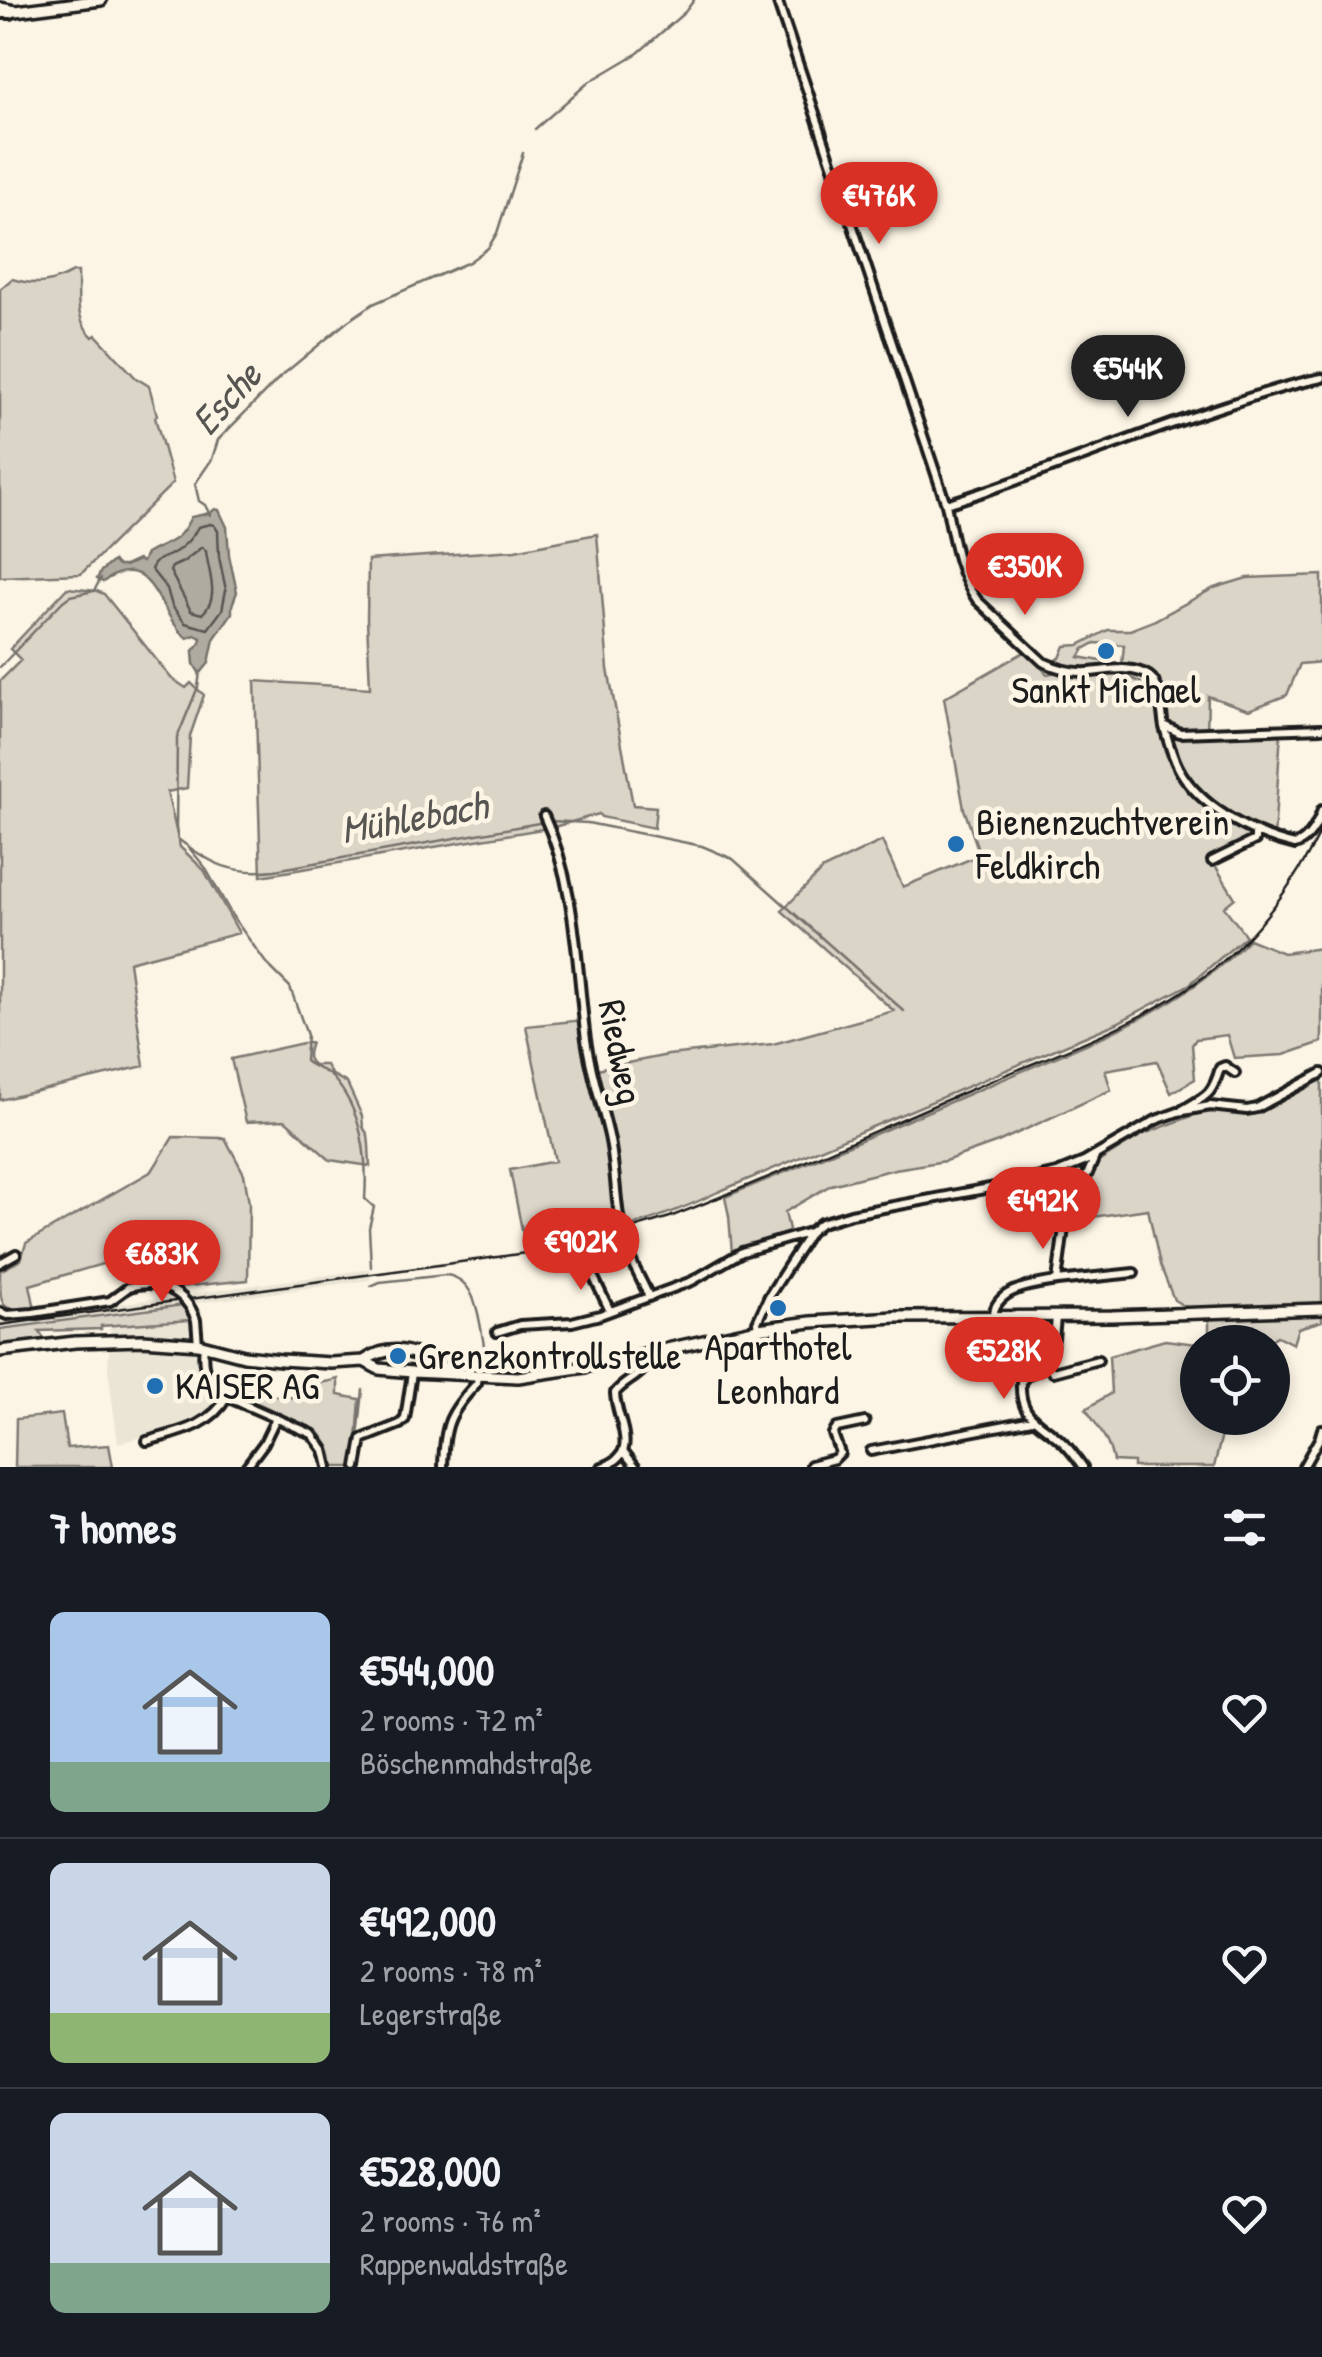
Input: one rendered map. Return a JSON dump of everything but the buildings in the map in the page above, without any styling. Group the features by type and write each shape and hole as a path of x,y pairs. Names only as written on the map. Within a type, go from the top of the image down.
{"main road":[{"path":"0,11 101,0"},
{"path":"364,1361 379,1368 412,1372 536,1376 758,1329 854,1318 1322,1309"},
{"path":"0,1351 104,1340 154,1341 201,1345 244,1356 331,1364 364,1361 386,1350 418,1353 450,1372"}],"street":[{"path":"777,0 946,504 961,573 976,600 1052,666 1088,672 1116,669 1150,677 1157,685 1168,741 1179,768 1188,782 1221,812 1255,831 1295,846 1311,833 1322,810"},
{"path":"946,504 1193,416 1322,378"},
{"path":"1164,725 1175,732 1322,728"},
{"path":"1168,741 1175,732"},
{"name":"Riedweg","path":"546,820 559,850 571,905 588,1058 610,1142 622,1233 649,1298"},
{"path":"1212,861 1255,840 1255,831"},
{"path":"498,1332 520,1325 572,1322 649,1298 708,1273 742,1252 810,1232 830,1219 1057,1173 1209,1096 1220,1068 1230,1067 1235,1073"},
{"path":"1178,1112 1210,1106 1257,1108 1322,1073"},
{"path":"1057,1281 1064,1228 1095,1156"},
{"path":"758,1329 756,1322 767,1298 810,1232"},
{"path":"0,1263 16,1254"},
{"path":"585,1258 610,1311"},
{"path":"993,1317 1004,1294 1057,1281 1134,1272"},
{"path":"0,1312 33,1313 110,1301 130,1288 150,1283 168,1288 189,1304 196,1320 206,1374 215,1388 318,1439 328,1467"},
{"path":"1056,1317 1046,1365 1022,1382 1022,1399 1033,1420 1066,1444 1083,1467"},
{"path":"602,1467 614,1463 624,1452 614,1393 644,1370 648,1362 646,1353"},
{"path":"1046,1365 1053,1372 1098,1360"},
{"path":"356,1467 362,1439 405,1419 412,1372"},
{"path":"444,1467 451,1414 478,1376"},
{"path":"147,1442 207,1420 226,1396"},
{"path":"246,1467 276,1418"},
{"path":"871,1451 1033,1420"},
{"path":"809,1466 840,1454 833,1434 837,1428 865,1422"},
{"path":"1302,1467 1322,1430"},
{"path":"624,1452 636,1467"}],"shaded area":[{"path":"78,272 79,307 87,330 149,386 173,483 81,574 0,577 0,289 12,279 43,283"},
{"path":"597,534 608,669 633,805 656,807 654,828 599,814 554,827 261,876 255,681 370,688 368,560 515,550"},
{"path":"1322,575 1322,662 1300,664 1287,695 1249,710 1208,696 1207,734 1281,731 1274,838 1256,831 1254,840 1213,862 1235,898 1224,907 1246,936 1190,984 1117,1023 672,1212 600,1235 526,1250 510,1170 555,1161 526,1026 583,1020 597,1069 668,1055 773,1044 894,1011 782,911 823,869 882,841 903,887 980,855 964,809 944,698 1026,651 1047,674 1057,672 1051,662 1060,658 1065,646 1079,645 1108,630 1130,630 1214,588 1247,578","holes":["1095,643 1124,645 1122,665 1151,676 1161,707 1152,705 1143,685 1107,669 1107,662 1079,657"]},
{"path":"67,588 104,594 171,678 186,688 191,683 204,695 190,736 187,788 167,792 180,847 204,870 239,933 129,962 144,1066 0,1100 0,681 21,660 10,649"},
{"path":"1249,939 1283,953 1322,948 1322,1042 1284,1055 1234,1058 1227,1035 1196,1039 1192,1045 1195,1079 1171,1093 1157,1061 1105,1070 1111,1090 998,1142 945,1161 831,1185 785,1212 790,1234 732,1253 725,1197 1132,1023 1194,986"},
{"path":"311,1043 311,1063 326,1065 331,1074 347,1083 368,1135 370,1166 330,1160 285,1120 246,1122 231,1059"},
{"path":"1322,1073 1322,1321 1298,1328 1293,1344 1290,1325 1209,1325 1209,1321 1174,1300 1160,1265 1148,1209 1072,1220 1097,1163 1141,1135 1197,1114 1247,1111"},
{"path":"173,1137 225,1138 244,1174 249,1203 248,1280 180,1287 151,1278 129,1283 123,1258 30,1285 35,1309 4,1305 0,1271 21,1260 26,1243 152,1171"},
{"path":"371,1269 370,1280 0,1329 0,1320"},
{"path":"183,1305 191,1320 39,1331 46,1341 0,1348 0,1329"},
{"path":"191,1320 199,1368 207,1384 221,1398 194,1424 118,1443 108,1369 110,1325"},
{"path":"1165,1340 1180,1342 1180,1435 1222,1435 1214,1467 1133,1467 1133,1462 1113,1461 1106,1440 1086,1409 1111,1393 1109,1356"},
{"path":"338,1379 338,1395 360,1399 355,1467 333,1467 329,1447 318,1431 223,1387 227,1383 232,1389 300,1398 303,1387 315,1388 316,1384"},
{"path":"62,1414 67,1448 109,1445 113,1467 15,1467 16,1419"}],"water":[{"path":"215,509 227,527 237,592 232,613 214,639 209,663 200,674 193,652 201,638 187,638 143,578 133,572 119,573 103,582 97,579 113,561 118,566 142,562 146,554 177,537 191,517"}],"waterway":[{"name":"Esche","path":"535,129 589,82 638,53 694,0"},
{"name":"Esche","path":"210,515 199,501 195,484 212,459 218,440 280,377 348,321 373,304 469,262 488,248 497,233 523,153"},
{"name":"Esche","path":"0,667 63,601 94,591 101,578"},
{"name":"Mühlebach","path":"200,672 198,687 177,738 176,828 178,839 213,862 247,871 275,870 550,821 588,823 702,846 733,859 904,1011"},
{"path":"190,849 266,963 290,987 307,1035 305,1061 332,1077 350,1104 364,1150 365,1199 374,1207 369,1228 371,1267"},
{"path":"371,1286 446,1275 457,1278 476,1304 485,1350"},
{"path":"356,1456 363,1390"}],"railway":[{"path":"0,1325 533,1252 597,1239 670,1217 1095,1038 1155,1008 1210,972 1260,924 1300,869 1322,829"}],"place":[{"name":"Sankt Michael","path":"1106,651"},
{"name":"Bienenzuchtverein Feldkirch","path":"956,844"},
{"name":"Aparthotel Leonhard","path":"778,1308"},
{"name":"Grenzkontrollstelle","path":"398,1356"},
{"name":"KAISER AG","path":"155,1386"}]}
